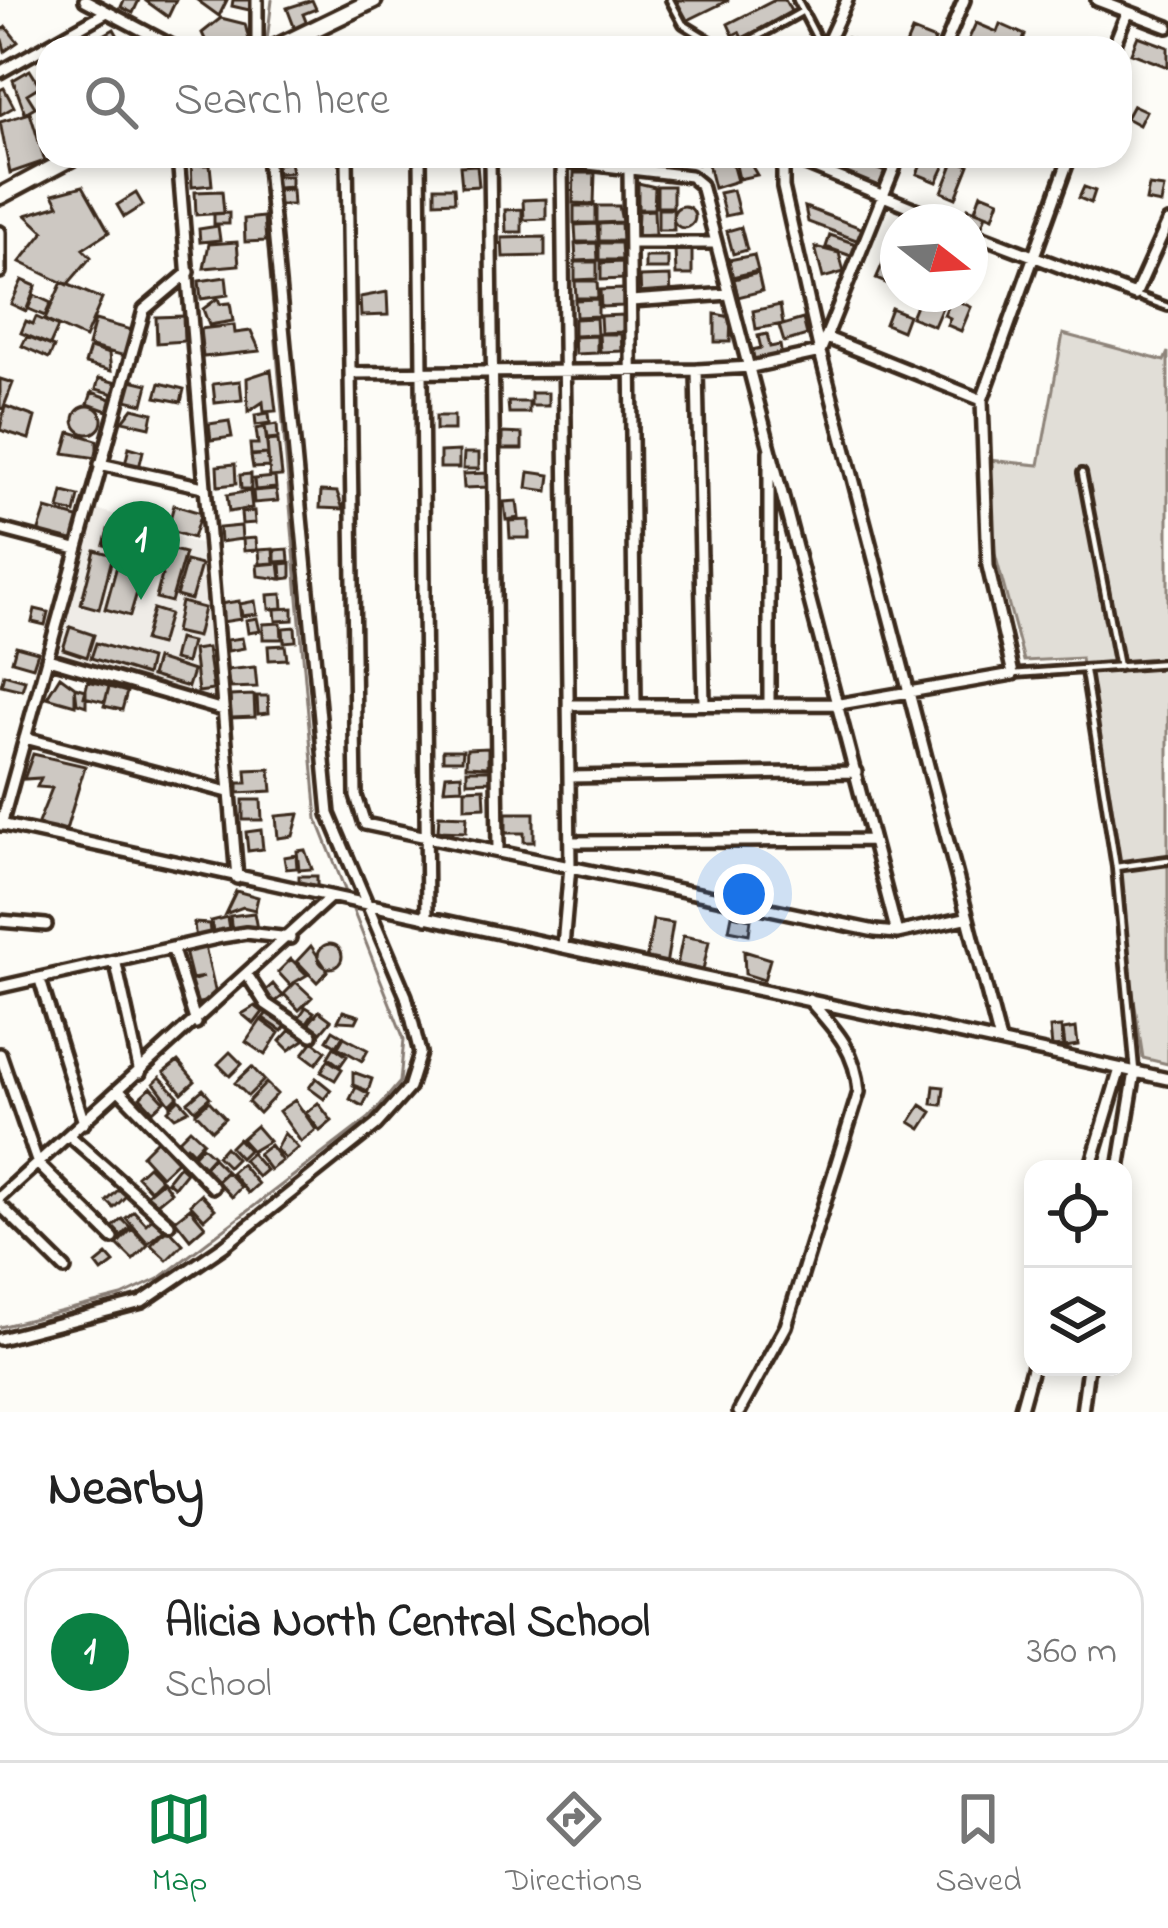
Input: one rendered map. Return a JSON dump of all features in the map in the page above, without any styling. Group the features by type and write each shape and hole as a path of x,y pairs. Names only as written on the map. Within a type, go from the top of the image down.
{"main road":[{"path":"300,36 374,0"},
{"path":"0,196 52,168"}],"street":[{"path":"85,0 152,36"},
{"path":"257,0 257,36"},
{"path":"830,36 847,0"},
{"path":"949,36 964,0"},
{"path":"1097,0 1168,28"},
{"path":"65,36 106,13"},
{"path":"1118,36 1127,13"},
{"path":"0,72 36,52"},
{"path":"179,168 237,878"},
{"path":"0,1339 142,1302 224,1246 398,1105 417,1071 419,1053 406,996 364,907 329,814 268,168"},
{"path":"347,168 359,818 371,827 897,933 964,918"},
{"path":"420,168 427,918"},
{"path":"490,168 498,851"},
{"path":"562,168 560,372 570,842 563,946"},
{"path":"621,168 697,179 769,434 897,933"},
{"path":"784,168 783,187 820,352 964,918 1000,1041"},
{"path":"814,168 904,204"},
{"path":"820,352 894,168"},
{"path":"568,705 840,704 1013,674 986,549 982,400 1065,168"},
{"path":"629,169 635,704"},
{"path":"988,240 1135,295 1168,222"},
{"path":"0,232 0,272"},
{"path":"633,243 716,242"},
{"path":"189,272 144,310 1,825 1168,1079"},
{"path":"631,301 729,294"},
{"path":"826,338 982,400"},
{"path":"350,373 698,370 751,367 820,352"},
{"path":"698,370 704,703"},
{"path":"769,434 769,704"},
{"path":"100,464 203,487"},
{"path":"0,529 76,549"},
{"path":"48,659 223,710"},
{"path":"25,738 228,792"},
{"path":"569,777 856,772"},
{"path":"570,842 872,841"},
{"path":"65,1269 0,1201 334,900"},
{"path":"0,921 46,925"},
{"path":"0,988 247,933 290,938"},
{"path":"173,950 196,1022"},
{"path":"116,964 140,1073"},
{"path":"248,976 266,1004 312,1035"},
{"path":"40,980 84,1123"},
{"path":"739,1412 786,1326 859,1092 857,1064 809,1000"},
{"path":"0,1054 38,1164 113,1238"},
{"path":"1093,1160 1120,1069"},
{"path":"1121,1160 1136,1072"},
{"path":"120,1091 213,1187"},
{"path":"70,1137 169,1224"},
{"path":"1020,1412 1030,1376"},
{"path":"1082,1412 1087,1376"}],"lane":[{"path":"670,0 683,24 702,36"},
{"path":"797,0 817,36"},
{"path":"758,36 802,10"},
{"path":"1135,295 1168,307"},
{"path":"1082,473 1119,667"},
{"path":"1013,674 1168,663"},
{"path":"1085,670 1117,867 1136,1072"},
{"path":"1117,867 1168,860"}],"shaded area":[{"path":"1063,334 1164,361 1168,352 1168,1064 1143,1058 1081,658 1024,661 995,554 988,460 1039,465"},
{"path":"97,509 205,546 215,699 59,654"}],"building":[{"path":"124,0 139,0 133,13 121,7"},
{"path":"147,0 176,0 168,17 146,1"},
{"path":"197,0 227,0 219,16"},
{"path":"233,0 251,0 249,10 232,6"},
{"path":"312,0 316,9 303,14 307,24 295,29 287,8"},
{"path":"673,0 729,0 684,22"},
{"path":"775,0 785,0 792,13 746,36 733,35 728,24"},
{"path":"221,18 245,24 248,36 203,36"},
{"path":"976,23 997,32 1000,24 1025,35 1025,36 970,36"},
{"path":"6,27 18,42 5,51 0,32"},
{"path":"1138,36 1168,47 1168,67 1132,53"},
{"path":"30,70 36,80 36,88 27,94 35,107 25,113 13,80"},
{"path":"4,88 14,107 0,115 0,90"},
{"path":"1132,107 1146,111 1139,125 1132,121"},
{"path":"30,113 36,132 36,164 10,173 0,122"},
{"path":"191,168 210,168 212,185 192,187"},
{"path":"460,168 477,168 479,186 462,187"},
{"path":"709,168 733,168 737,181 714,188"},
{"path":"737,168 753,168 757,175 739,179"},
{"path":"839,168 875,168 888,173 881,191 837,174"},
{"path":"920,168 943,168 937,182 917,174"},
{"path":"951,168 968,168 956,198 942,192"},
{"path":"574,173 595,173 594,204 573,203"},
{"path":"276,176 291,176 291,187 277,188"},
{"path":"638,183 655,187 654,209 638,209"},
{"path":"83,186 109,232 83,249 91,257 67,285 20,262 44,232 26,215 59,205 53,194"},
{"path":"657,186 673,186 673,207 657,207"},
{"path":"1149,186 1164,188 1161,204 1146,201"},
{"path":"435,187 454,187 455,201 435,202"},
{"path":"1084,187 1095,191 1091,203 1079,198"},
{"path":"277,190 292,190 293,205 278,205"},
{"path":"733,190 739,213 725,216 719,193"},
{"path":"222,191 224,213 196,215 195,192"},
{"path":"136,193 143,205 124,217 117,205"},
{"path":"981,193 999,200 993,217 988,215 988,204 977,204"},
{"path":"546,199 546,219 524,220 523,200"},
{"path":"574,206 596,206 596,223 574,223"},
{"path":"597,206 619,206 622,222 597,223"},
{"path":"684,206 695,217 684,228 673,217"},
{"path":"805,207 864,229 859,241 808,222"},
{"path":"522,209 522,232 506,232 505,210"},
{"path":"658,209 673,209 674,230 658,230"},
{"path":"654,210 655,235 637,236 638,211"},
{"path":"229,213 229,224 214,224 214,214"},
{"path":"264,217 266,241 245,242 244,219"},
{"path":"621,223 622,241 599,241 599,224"},
{"path":"597,224 598,242 576,242 575,225"},
{"path":"218,226 220,240 200,242 199,229"},
{"path":"741,227 747,250 733,254 727,231"},
{"path":"830,235 859,245 854,257 826,247"},
{"path":"545,237 545,256 503,257 502,238"},
{"path":"237,242 239,265 204,268 209,244"},
{"path":"597,243 598,260 576,261 575,244"},
{"path":"599,243 621,243 622,260 599,260"},
{"path":"815,247 839,253 844,272 823,278"},
{"path":"675,249 692,249 692,275 676,275"},
{"path":"754,255 758,271 732,277 729,260"},
{"path":"645,257 668,257 668,269 645,269"},
{"path":"575,262 597,262 597,279 575,280"},
{"path":"623,262 623,279 601,280 601,263"},
{"path":"758,273 762,291 738,297 734,279"},
{"path":"670,276 671,296 641,297 640,277"},
{"path":"226,277 228,295 201,299 199,281"},
{"path":"22,280 36,286 26,311 11,304"},
{"path":"575,281 597,281 598,298 576,298"},
{"path":"62,282 102,299 85,338 45,320"},
{"path":"623,289 623,306 601,307 600,290"},
{"path":"387,292 388,315 361,316 360,297"},
{"path":"34,295 51,303 45,316 28,309"},
{"path":"218,298 220,304 230,303 233,321 209,325 203,309"},
{"path":"598,299 598,316 576,317 575,300"},
{"path":"780,305 783,324 756,329 753,311"},
{"path":"890,312 908,315 902,331 885,324"},
{"path":"913,312 940,312 934,326 911,317"},
{"path":"969,312 961,331 947,325 950,318 944,315"},
{"path":"715,314 731,317 730,342 715,342"},
{"path":"623,315 623,332 601,333 600,316"},
{"path":"183,316 184,341 157,343 156,317"},
{"path":"36,317 58,327 50,345 21,333 26,321 33,324"},
{"path":"596,318 597,335 574,336 574,319"},
{"path":"803,319 807,335 784,342 779,326"},
{"path":"95,320 132,330 125,356 88,346"},
{"path":"234,325 235,333 251,331 260,351 203,357 200,329"},
{"path":"599,334 621,334 622,351 600,352"},
{"path":"767,334 770,347 780,345 782,357 755,363 752,350 761,348 758,336"},
{"path":"27,336 54,347 49,358 22,346"},
{"path":"597,336 597,353 575,354 574,337"},
{"path":"90,348 109,354 111,371 85,364"},
{"path":"271,370 276,411 264,412 263,402 248,412 247,378"},
{"path":"99,378 117,383 114,394 96,389"},
{"path":"0,379 13,383 3,409 0,408"},
{"path":"131,380 148,384 143,404 126,400"},
{"path":"240,381 242,400 215,403 213,384"},
{"path":"160,383 184,389 181,402 156,397"},
{"path":"92,392 114,400 110,412 88,404"},
{"path":"531,393 548,393 548,406 531,406"},
{"path":"508,402 529,402 529,413 509,413"},
{"path":"5,406 35,417 29,439 0,430"},
{"path":"88,406 98,410 102,420 98,430 88,434 78,430 74,420 78,410"},
{"path":"133,408 153,413 150,427 123,421"},
{"path":"269,413 270,423 256,425 255,415"},
{"path":"436,416 454,416 454,430 436,430"},
{"path":"229,421 232,437 211,440 209,424"},
{"path":"277,424 278,438 267,439 265,426"},
{"path":"265,427 268,454 251,455 250,444 258,444 256,429"},
{"path":"70,432 97,440 97,458 64,453"},
{"path":"502,433 522,434 522,449 502,449"},
{"path":"278,440 282,476 270,477 267,441"},
{"path":"129,447 143,451 139,468 125,465"},
{"path":"459,451 459,468 440,468 440,452"},
{"path":"464,453 479,453 479,469 463,469"},
{"path":"267,454 269,467 253,468 251,456"},
{"path":"235,464 236,484 218,486 217,466"},
{"path":"529,472 550,475 548,491 527,488"},
{"path":"488,473 489,487 464,488 463,474"},
{"path":"251,474 251,489 241,489 240,475"},
{"path":"275,477 276,488 255,490 254,479"},
{"path":"276,489 278,501 254,503 253,491"},
{"path":"250,491 252,508 229,512 227,495"},
{"path":"321,491 337,492 343,509 320,508"},
{"path":"63,492 79,496 75,513 59,509"},
{"path":"517,501 519,518 506,520 504,502"},
{"path":"174,505 201,513 193,538 167,530"},
{"path":"46,509 81,519 73,544 38,533"},
{"path":"254,511 255,523 242,524 241,513"},
{"path":"529,520 529,538 510,538 509,521"},
{"path":"241,526 242,539 220,542 219,528"},
{"path":"108,530 135,538 131,552 104,545"},
{"path":"137,531 170,539 166,558 133,551"},
{"path":"256,538 257,550 244,551 243,539"},
{"path":"169,549 185,553 171,602 156,598"},
{"path":"273,549 274,563 260,564 259,550"},
{"path":"288,549 289,561 275,562 275,550"},
{"path":"95,550 113,555 99,609 81,604"},
{"path":"186,561 201,565 191,600 176,596"},
{"path":"118,562 144,569 130,616 105,609"},
{"path":"279,563 281,579 258,576 257,565"},
{"path":"291,563 291,578 282,579 281,564"},
{"path":"282,594 283,608 269,609 268,595"},
{"path":"239,601 241,619 222,622 220,604"},
{"path":"255,601 257,614 242,616 240,604"},
{"path":"181,602 204,608 197,637 175,632"},
{"path":"293,608 293,620 276,621 275,609"},
{"path":"35,609 48,612 45,625 32,622"},
{"path":"153,609 169,614 160,645 144,641"},
{"path":"257,618 260,631 248,633 246,620"},
{"path":"281,623 282,639 263,639 263,624"},
{"path":"70,627 94,635 87,657 63,649"},
{"path":"295,627 296,641 284,642 283,628"},
{"path":"242,638 244,648 228,651 227,640"},
{"path":"178,639 191,642 186,663 173,660"},
{"path":"96,643 150,659 146,675 91,658"},
{"path":"285,645 287,659 269,660 268,646"},
{"path":"16,646 38,652 33,667 12,661"},
{"path":"207,648 213,690 198,692 193,650"},
{"path":"156,659 193,671 188,687 151,676"},
{"path":"255,667 257,687 230,688 226,670"},
{"path":"4,674 25,680 22,690 1,685"},
{"path":"60,676 75,687 75,705 47,697"},
{"path":"88,681 109,686 105,702 84,697"},
{"path":"75,687 86,690 86,706 77,703"},
{"path":"109,687 127,692 122,710 104,706"},
{"path":"254,695 255,717 231,718 230,696"},
{"path":"257,696 268,696 269,713 258,714"},
{"path":"488,748 488,767 466,766 467,749"},
{"path":"443,750 463,750 462,760 443,760"},
{"path":"33,754 85,766 66,830 59,828 58,834 38,823 52,788 37,787 41,778 24,779"},
{"path":"270,769 272,791 238,793 238,783 247,783 246,770"},
{"path":"467,770 492,770 491,781 467,782"},
{"path":"461,774 462,788 444,789 446,775"},
{"path":"484,788 485,807 465,808 465,789"},
{"path":"243,800 261,800 262,820 243,820"},
{"path":"506,813 534,813 534,842 524,842 524,833 506,833"},
{"path":"299,814 293,836 278,838 276,816"},
{"path":"439,815 467,816 466,832 438,831"},
{"path":"261,830 263,849 248,851 246,832"},
{"path":"305,850 312,869 299,870 297,851"},
{"path":"296,855 297,868 286,869 284,857"},
{"path":"299,876 317,876 317,889 299,889"},
{"path":"236,891 258,897 255,910 243,907 225,914"},
{"path":"254,913 257,929 232,932 230,916"},
{"path":"732,915 751,919 749,934 729,930"},
{"path":"227,917 229,929 214,937 211,921"},
{"path":"653,920 673,923 666,965 646,962"},
{"path":"194,923 209,924 211,939 196,941"},
{"path":"683,936 709,941 703,970 677,965"},
{"path":"330,944 342,956 330,968 318,956"},
{"path":"205,946 217,999 195,1004 190,981 204,977 192,979 185,951"},
{"path":"311,946 328,971 317,982 297,961"},
{"path":"744,951 770,959 764,980 745,974"},
{"path":"291,959 307,975 290,985 278,972"},
{"path":"296,982 312,997 299,1010 284,994"},
{"path":"273,984 283,996 274,1003 264,992"},
{"path":"255,1006 263,1012 254,1024 242,1014"},
{"path":"306,1007 314,1012 305,1025 297,1020"},
{"path":"270,1009 288,1023 282,1031 263,1018"},
{"path":"319,1011 331,1020 321,1032 309,1023"},
{"path":"343,1011 359,1016 356,1022 338,1021"},
{"path":"261,1020 279,1033 265,1055 246,1042"},
{"path":"1061,1027 1063,1046 1052,1047 1050,1028"},
{"path":"1076,1028 1078,1045 1065,1047 1063,1030"},
{"path":"290,1030 307,1038 289,1050 280,1041"},
{"path":"333,1030 343,1036 337,1046 327,1040"},
{"path":"344,1037 368,1050 362,1061 338,1047"},
{"path":"313,1041 326,1051 316,1064 303,1054"},
{"path":"334,1047 347,1056 340,1066 328,1057"},
{"path":"230,1052 242,1064 230,1076 218,1064"},
{"path":"328,1060 342,1069 335,1080 321,1072"},
{"path":"178,1061 195,1081 182,1093 164,1072"},
{"path":"252,1067 264,1080 248,1096 235,1083"},
{"path":"353,1072 372,1079 368,1091 353,1085"},
{"path":"160,1077 178,1096 170,1104 154,1083"},
{"path":"316,1078 331,1090 324,1099 309,1088"},
{"path":"266,1083 277,1094 259,1113 248,1102"},
{"path":"934,1086 944,1087 942,1105 932,1104"},
{"path":"151,1087 164,1101 153,1111 140,1097"},
{"path":"356,1087 369,1094 363,1106 350,1099"},
{"path":"203,1089 210,1097 195,1110 188,1102"},
{"path":"179,1099 189,1110 175,1117 168,1110"},
{"path":"295,1100 316,1130 301,1142 279,1111"},
{"path":"209,1101 225,1118 212,1130 196,1113"},
{"path":"318,1103 332,1121 320,1131 306,1113"},
{"path":"921,1105 932,1112 921,1129 910,1122"},
{"path":"256,1126 269,1141 252,1151 241,1139"},
{"path":"190,1129 203,1141 193,1152 187,1146 182,1151 175,1144"},
{"path":"284,1133 298,1148 285,1159 276,1149"},
{"path":"238,1139 248,1150 240,1158 230,1147"},
{"path":"157,1140 177,1161 161,1176 142,1155"},
{"path":"270,1145 282,1161 270,1170 258,1154"},
{"path":"202,1146 213,1156 203,1167 192,1157"},
{"path":"225,1147 236,1159 228,1167 217,1156"},
{"path":"251,1153 266,1170 258,1177 243,1160"},
{"path":"213,1158 226,1171 217,1181 203,1168"},
{"path":"241,1164 258,1184 248,1193 231,1173"},
{"path":"148,1166 161,1179 150,1190 137,1176"},
{"path":"179,1166 186,1172 174,1187 167,1181"},
{"path":"227,1172 241,1187 232,1197 217,1181"},
{"path":"163,1181 171,1192 154,1206 146,1195"},
{"path":"120,1188 127,1195 114,1208 107,1201"},
{"path":"201,1194 215,1209 204,1219 190,1204"},
{"path":"190,1208 205,1226 190,1239 175,1220"},
{"path":"134,1211 146,1224 156,1215 167,1227 148,1243 126,1218"},
{"path":"122,1219 130,1227 121,1236 113,1227"},
{"path":"168,1228 183,1244 167,1260 151,1245"},
{"path":"132,1229 148,1245 133,1260 117,1244"},
{"path":"107,1255 114,1263 102,1272 96,1264"}],"waterway":[{"path":"268,36 272,0"},
{"path":"0,1327 122,1296 160,1278 369,1118 400,1082 404,1039 317,819 261,168"}],"place":[{"name":"Alicia North Central School","path":"141,600"}]}
